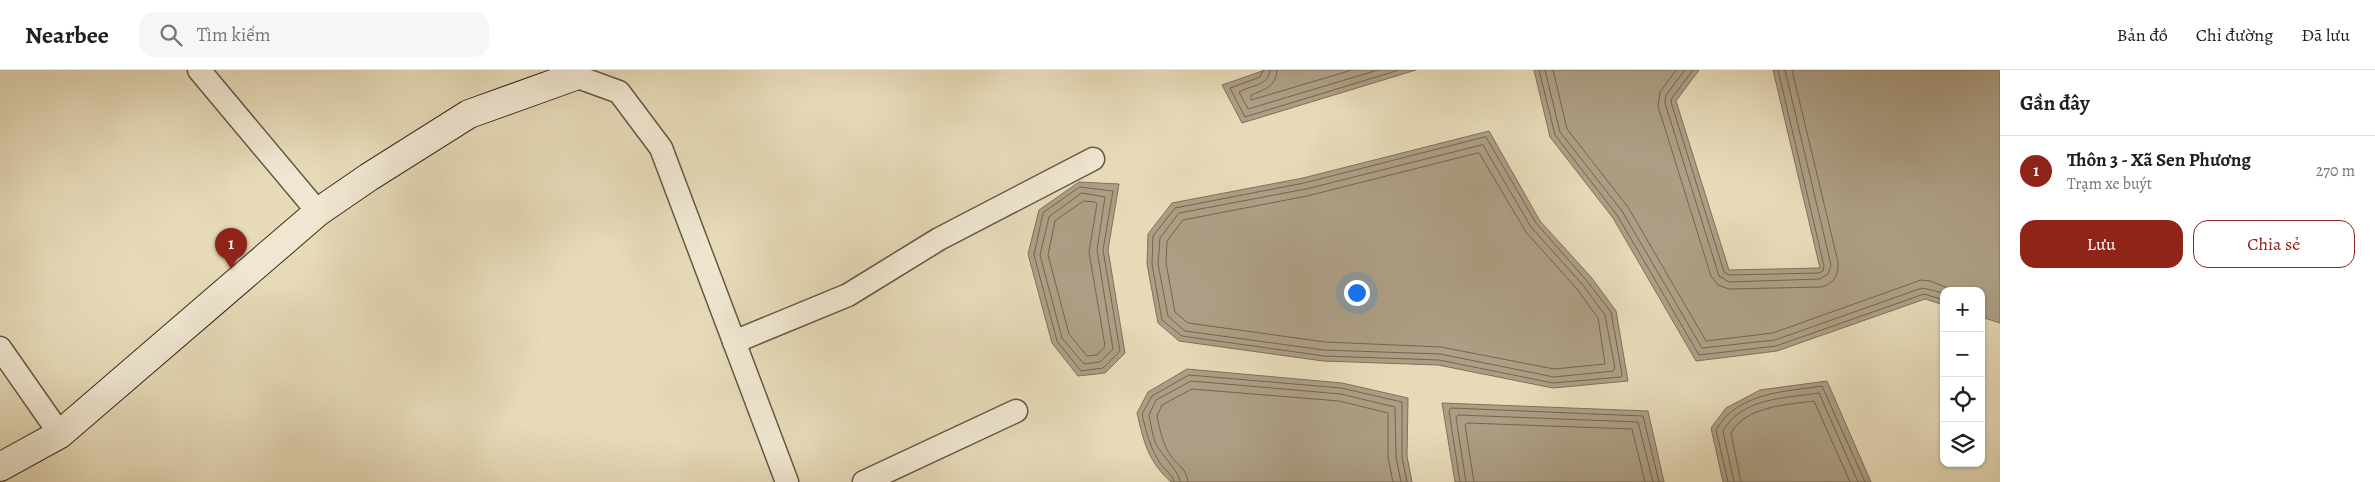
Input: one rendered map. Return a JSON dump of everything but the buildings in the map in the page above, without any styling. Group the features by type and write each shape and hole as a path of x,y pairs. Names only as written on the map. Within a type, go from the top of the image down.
{"street":[{"path":"199,70 318,212"},
{"path":"0,467 60,434 318,212 469,114 568,74 619,92 661,148 787,482"},
{"path":"734,342 848,295 939,240 1093,159"},
{"path":"0,348 60,434"},
{"path":"864,482 1016,411"}],"water":[{"path":"1265,70 1416,70 1242,123 1222,85"},
{"path":"1534,70 1699,70 1676,101 1729,270 1820,268 1773,70 2000,70 2000,323 1985,318 1985,287 1940,287 1940,304 1925,299 1777,351 1696,361 1613,218 1550,137"},
{"path":"1489,131 1540,221 1591,277 1616,311 1628,381 1553,388 1438,365 1323,361 1179,341 1158,323 1147,264 1148,234 1172,203 1303,178"},
{"path":"1079,182 1119,184 1108,250 1125,353 1105,373 1078,376 1052,343 1028,254 1039,210"},
{"path":"1187,369 1342,383 1408,398 1407,456 1412,482 1171,482 1157,467 1148,451 1137,413 1148,392"},
{"path":"1827,381 1871,482 1723,482 1711,428 1726,408 1760,390"},
{"path":"1442,403 1648,411 1664,482 1455,482"}],"place":[{"name":"Thôn 3 - Xã Sen Phương","path":"231,269"}]}
